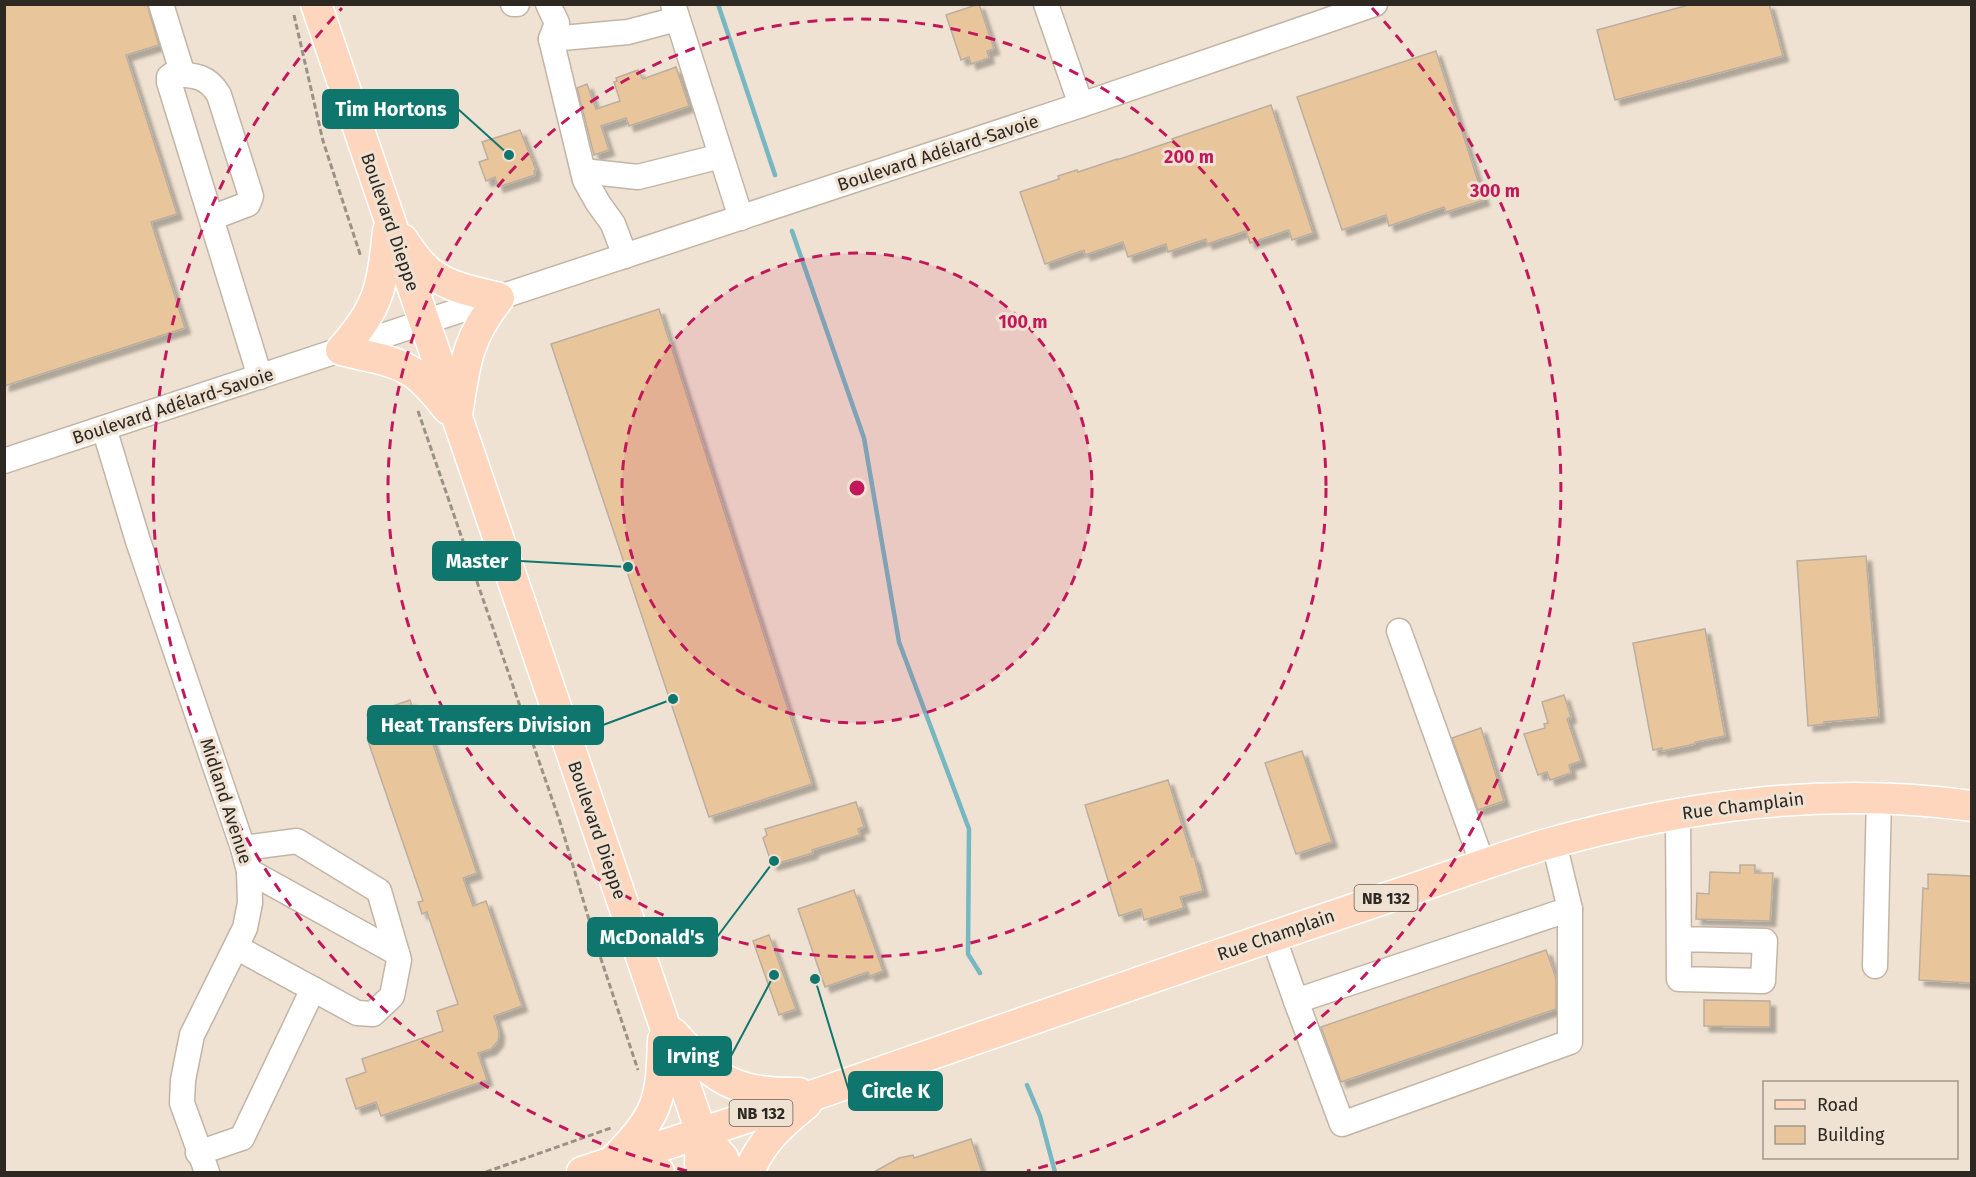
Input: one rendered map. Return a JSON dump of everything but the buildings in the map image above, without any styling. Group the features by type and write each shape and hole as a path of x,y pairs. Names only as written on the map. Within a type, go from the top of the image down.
{"main road":[{"name":"Boulevard Dieppe","path":"305,7 389,222 664,1023 701,1133 700,1164 703,1173"},
{"path":"389,222 421,264 437,278 457,287 499,298 481,322 469,348 456,419"},
{"path":"389,222 383,273 374,306 358,332 341,350 396,364 412,372 424,382 456,419"},
{"name":"Rue Champlain","path":"701,1133 1028,1019 1484,865 1622,825 1765,801 1829,797 1879,797 1971,806"},
{"path":"664,1023 699,1062 731,1084 764,1092 820,1093"},
{"path":"658,1173 612,1162 645,1126 654,1109 662,1076 664,1023"},
{"path":"749,1173 760,1150 773,1132 820,1093"},
{"name":"Boulevard Dieppe","path":"701,1133 723,1158 728,1173"},
{"name":"NB 132","path":"582,1173 701,1133"}],"street":[{"path":"161,4 183,75"},
{"path":"548,4 557,23 551,39 585,180 613,224 625,256"},
{"path":"1046,4 1081,105"},
{"name":"Boulevard Adélard-Savoie","path":"4,461 341,350 420,313 499,298 1081,105 1375,4"},
{"path":"551,39 628,32 675,12 741,218"},
{"path":"211,218 248,204 251,196 219,95 208,80 173,74 169,77 169,82 260,377"},
{"path":"583,171 638,177 721,156"},
{"name":"Midland Avenue","path":"104,428 138,541 246,860 250,903 245,928 192,1035 183,1080 182,1103 202,1163"},
{"path":"1399,631 1484,865"},
{"path":"1875,966 1879,797"},
{"path":"1678,814 1679,939"},
{"path":"236,946 357,1013 373,1014 392,996 399,960 379,891 297,840 246,860"},
{"path":"1273,936 1342,1124 1569,1042 1570,909 1554,843"},
{"path":"246,860 397,953"},
{"path":"1296,1001 1570,909"},
{"path":"202,1163 242,1138 313,989"}],"path":[{"path":"305,7 323,141 362,261"},
{"path":"412,404 420,413 560,822 598,950 640,1075"},
{"path":"486,1173 616,1126"}],"waterway":[{"path":"718,4 775,175"},
{"path":"792,231 864,438 899,642 969,829 968,954 980,973"},
{"path":"1027,1085 1040,1116 1055,1172"}],"place":[{"name":"Tim Hortons","path":"509,155"},
{"name":"Master","path":"628,567"},
{"name":"Heat Transfers Division","path":"673,699"},
{"name":"McDonald's","path":"774,861"},
{"name":"Irving","path":"774,975"},
{"name":"Circle K","path":"815,979"}]}
